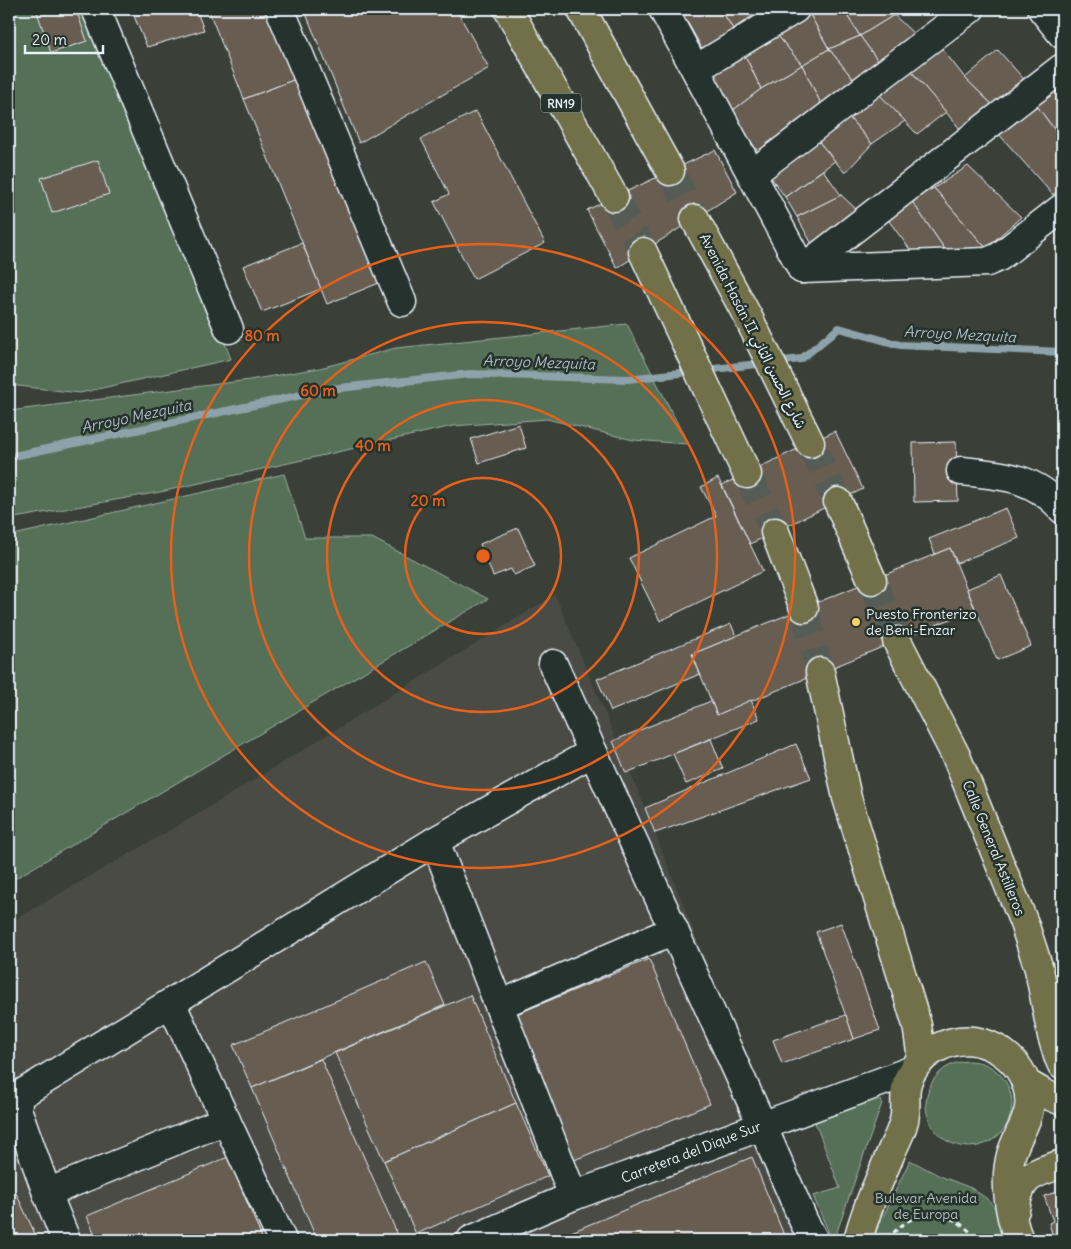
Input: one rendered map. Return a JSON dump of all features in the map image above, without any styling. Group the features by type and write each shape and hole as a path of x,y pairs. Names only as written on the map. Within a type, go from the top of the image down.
{"main road":[{"name":"RN19","path":"508,9 614,197"},
{"path":"580,9 670,171"},
{"name":"Avenida Hasán II شارع الحسن الثاني","path":"695,219 748,317 808,439"},
{"path":"643,252 747,474"},
{"path":"838,502 872,580"},
{"path":"775,532 804,608"},
{"name":"Calle General Astilleros","path":"897,641 956,756 1024,923 1039,969 1052,1036 1062,1065"},
{"path":"820,672 847,798 917,1025 917,1064"},
{"path":"858,1240 864,1216 904,1123 904,1096 907,1082 917,1064 934,1049 948,1043 964,1040 980,1042 995,1047 1008,1056 1019,1068 1026,1083 1028,1111 1025,1125 1012,1152 1009,1170 1009,1188 1016,1232"},
{"path":"1026,1083 1062,1101"},
{"path":"1016,1232 1017,1194 1025,1180 1034,1174 1062,1164"}],"street":[{"path":"96,9 230,329"},
{"path":"280,9 402,302"},
{"path":"663,9 802,269"},
{"path":"696,70 795,9"},
{"path":"752,174 970,9"},
{"path":"1042,9 1062,34"},
{"path":"802,269 1062,68"},
{"path":"802,269 987,262 999,258 1062,208"},
{"path":"961,471 1004,475 1024,480 1044,492 1061,506"},
{"path":"553,664 804,1222 814,1240"},
{"path":"66,1240 17,1109 19,1098 23,1093 435,841 593,752"},
{"path":"435,841 573,1196"},
{"path":"499,1005 674,930"},
{"path":"171,1003 282,1240"},
{"name":"Carretera del Dique Sur","path":"471,1240 573,1196 917,1064"},
{"path":"47,1193 226,1120"}],"path":[{"path":"888,1240 895,1230 906,1222 932,1214 954,1219 970,1231 977,1240"}],"shaded area":[{"path":"555,595 645,808 816,1240 9,1240 9,923 195,816"}],"green space":[{"path":"9,9 94,9 231,359 80,393 9,385"},
{"path":"627,324 688,444 633,440 547,419 453,426 160,492 9,519 9,411 249,380 320,368 396,348"},
{"path":"284,474 305,538 372,538 488,599 9,882 9,536"},
{"path":"969,1061 986,1064 1000,1073 1009,1087 1012,1104 1009,1121 1000,1135 986,1144 969,1147 952,1144 938,1135 929,1121 926,1104 929,1087 938,1073 952,1064"},
{"path":"878,1092 882,1103 834,1240 832,1240 813,1196 840,1188 813,1117"},
{"name":"Bulevar Avenida de Europa","path":"910,1160 940,1176 971,1188 986,1198 997,1210 1009,1240 872,1240"}],"building":[{"path":"36,9 76,9 87,41 51,53"},
{"path":"131,9 196,9 204,30 147,47"},
{"path":"208,9 265,9 296,79 244,99"},
{"path":"304,9 456,9 489,68 359,143"},
{"path":"680,9 721,9 733,29 703,50"},
{"path":"721,9 752,9 755,14 733,29"},
{"path":"812,9 843,9 860,36 829,49 808,11"},
{"path":"843,9 890,9 894,15 860,36"},
{"path":"808,11 829,49 802,65 774,31"},
{"path":"894,15 914,34 881,65 860,36"},
{"path":"774,31 802,65 761,89 742,49"},
{"path":"860,36 881,65 858,85 829,49"},
{"path":"936,41 965,78 999,111 961,130 905,64"},
{"path":"742,49 761,89 732,111 711,74"},
{"path":"829,49 858,85 824,110 802,65"},
{"path":"998,50 1030,86 999,111 965,78"},
{"path":"905,64 946,112 917,134 877,92"},
{"path":"802,65 824,110 758,152 732,111 761,89"},
{"path":"296,79 379,283 327,304 244,99"},
{"path":"1062,84 1062,140 1037,106"},
{"path":"877,92 905,121 872,144 846,114"},
{"path":"1037,106 1062,140 1062,186 1053,195 997,132"},
{"path":"476,111 545,243 474,279 434,202 449,194 421,139"},
{"path":"846,114 872,144 845,173 814,136"},
{"path":"814,136 835,161 785,197 768,173"},
{"path":"715,150 737,192 617,268 587,210"},
{"path":"98,160 109,194 52,213 41,178"},
{"path":"968,166 1021,217 986,248 934,188"},
{"path":"823,170 841,195 797,217 785,197"},
{"path":"934,188 986,248 946,251 911,200"},
{"path":"841,195 856,209 812,244 797,217"},
{"path":"911,200 946,251 917,259 886,217"},
{"path":"302,243 321,289 262,312 243,266"},
{"path":"519,424 526,448 479,463 471,439"},
{"path":"835,431 863,489 750,544 722,485"},
{"path":"956,442 958,501 914,502 913,443"},
{"path":"718,478 763,571 660,621 629,558 716,516 701,487"},
{"path":"1006,508 1019,538 957,563 950,548 935,554 929,539"},
{"path":"518,528 535,566 514,575 511,569 493,576 480,544"},
{"name":"Puesto Fronterizo de Beni-Enzar","path":"950,548 975,609 717,715 692,654"},
{"path":"1001,575 1031,646 997,660 967,589"},
{"path":"731,624 736,636 692,654 700,674 611,711 597,679"},
{"path":"751,700 759,719 626,773 613,741 711,701 717,715"},
{"path":"711,739 723,769 686,784 673,754"},
{"path":"796,744 811,778 655,833 645,808"},
{"path":"841,923 880,1030 854,1039 816,932"},
{"path":"649,959 710,1104 572,1161 512,1016"},
{"path":"426,962 445,1005 252,1088 233,1045"},
{"path":"470,995 516,1103 384,1161 335,1053"},
{"path":"846,1015 854,1039 782,1064 773,1040"},
{"path":"321,1059 400,1240 317,1240 252,1088"},
{"path":"516,1103 548,1176 416,1234 384,1161"},
{"path":"228,1157 263,1240 97,1240 87,1216"},
{"path":"752,1157 786,1240 552,1240"},
{"path":"1062,1190 1062,1240 1054,1240 1049,1223 1053,1221 1044,1196"},
{"path":"16,1193 38,1240 9,1240 9,1196"}],"waterway":[{"name":"Arroyo Mezquita","path":"9,457 330,389 470,374 628,379 801,359 839,328 900,345 1062,352"}],"tunnel":[{"path":"670,171 695,219"},
{"path":"614,197 643,252"},
{"path":"810,443 838,502"},
{"path":"747,474 775,532"},
{"path":"872,580 897,641"},
{"path":"804,608 820,672"}],"place":[{"name":"Puesto Fronterizo de Beni-Enzar","path":"856,622"}]}
